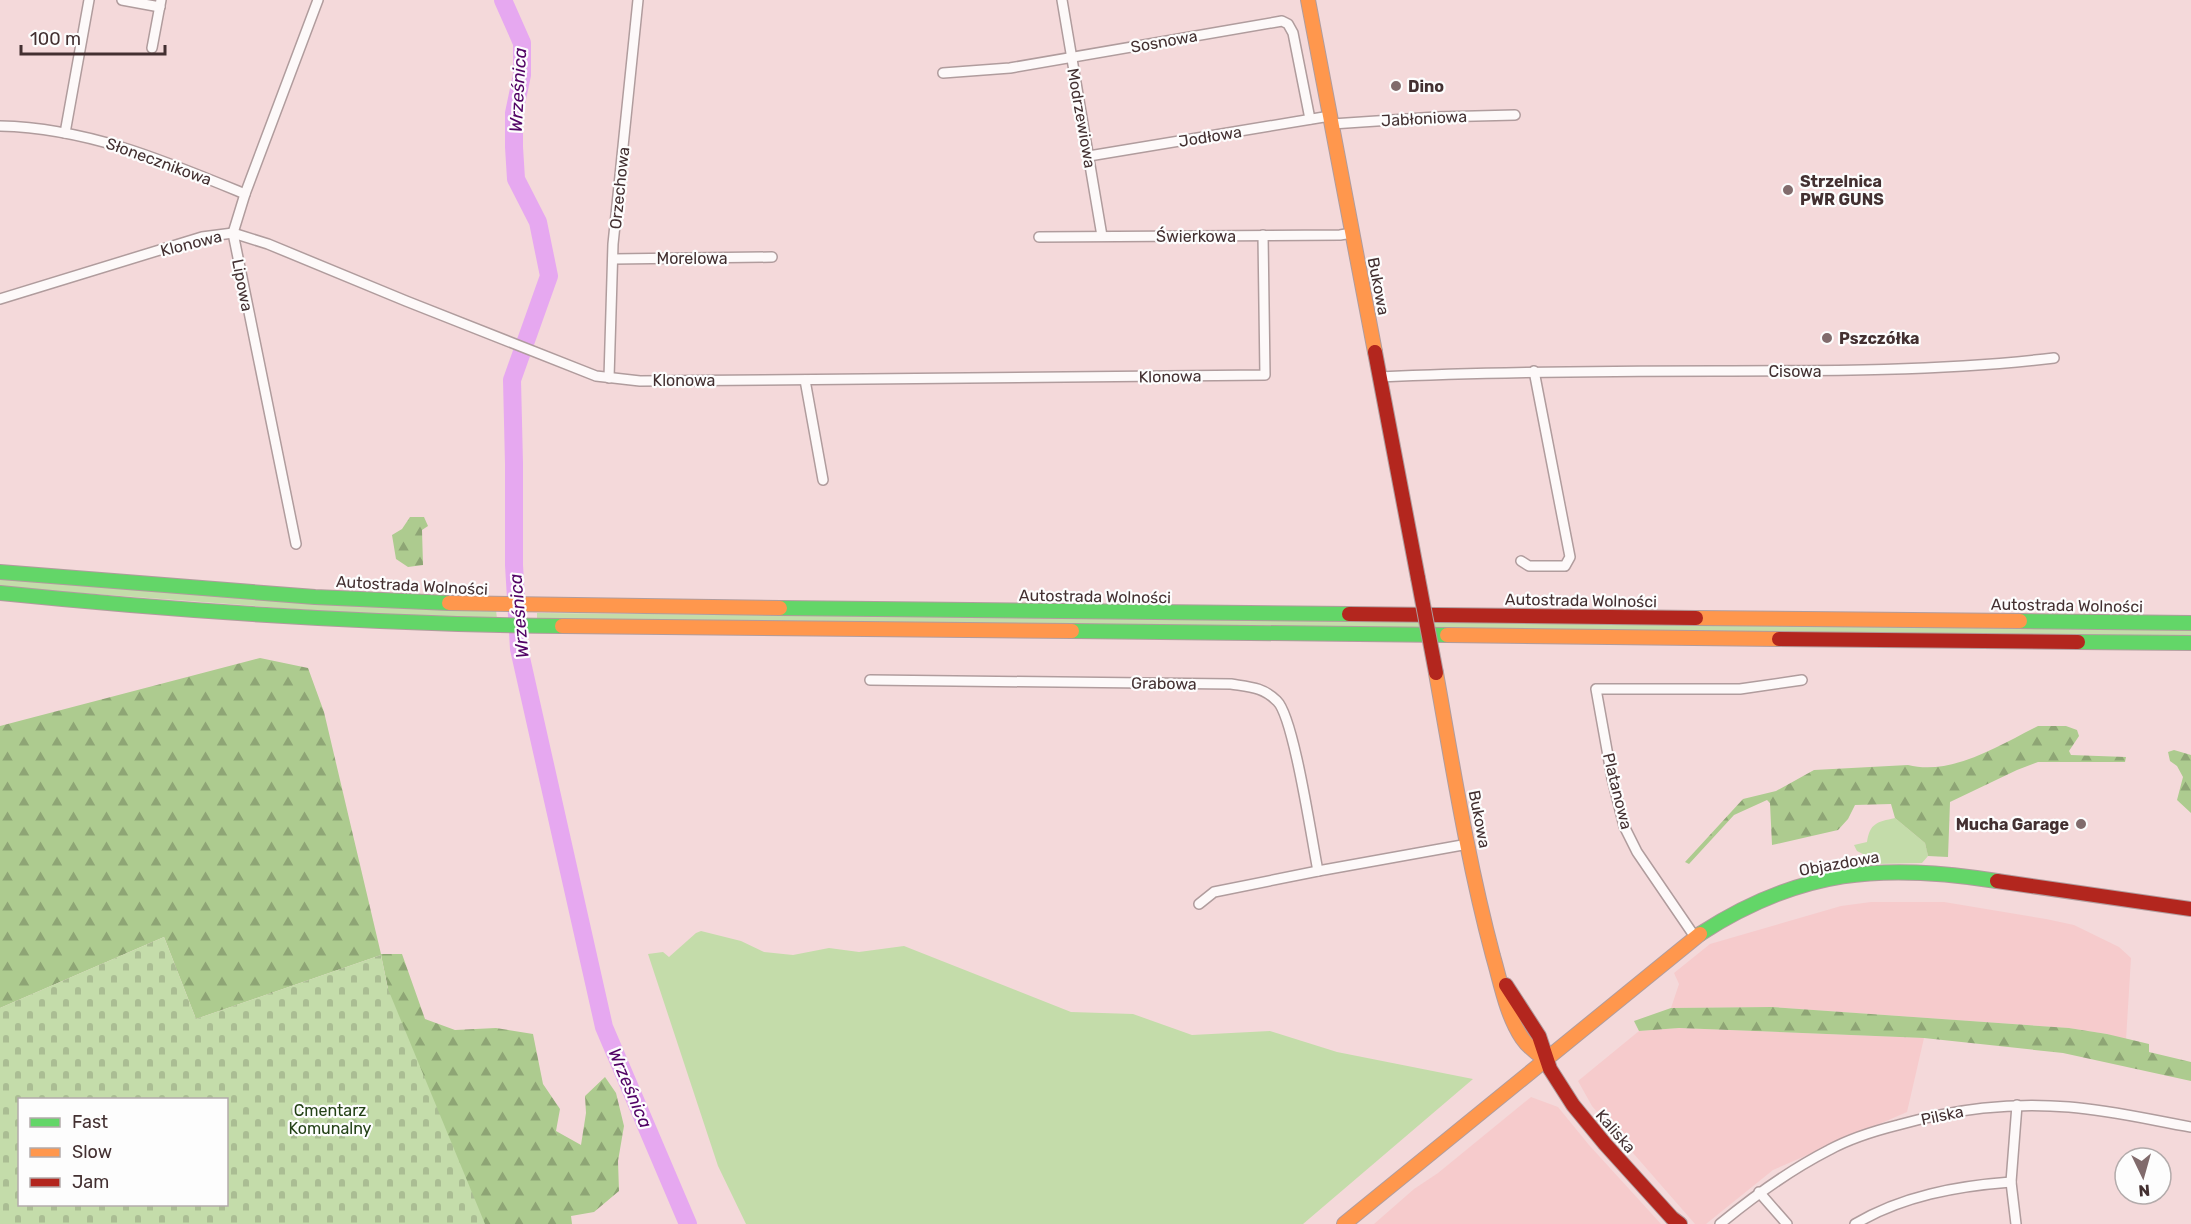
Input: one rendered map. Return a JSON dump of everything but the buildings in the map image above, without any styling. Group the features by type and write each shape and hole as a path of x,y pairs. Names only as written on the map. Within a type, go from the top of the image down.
{"main road":[{"name":"Bukowa","path":"1308,0 1485,932 1507,1004 1522,1038 1545,1059"},
{"name":"Autostrada Wolności","path":"0,572 281,595 535,606 2191,623"},
{"path":"0,593 242,613 537,626 2191,643"},
{"name":"Objazdowa","path":"1344,1224 1695,937 1741,909 1784,891 1833,877 1885,871 1913,871 1951,874 2191,909"},
{"name":"Kaliska","path":"1545,1059 1581,1116 1676,1222"}],"street":[{"path":"65,133 89,0"},
{"path":"122,0 161,3 152,48"},
{"name":"Lipowa","path":"296,544 233,233 245,194 318,0"},
{"name":"Orzechowa","path":"609,378 613,259 638,0"},
{"name":"Modrzewiowa","path":"1062,0 1102,236"},
{"name":"Sosnowa","path":"943,73 1010,68 1282,21 1288,24 1293,33 1310,119"},
{"name":"Jabłoniowa","path":"1331,120 1515,115"},
{"name":"Jodłowa","path":"1089,156 1310,119 1331,120"},
{"name":"Słonecznikowa","path":"0,126 65,133 116,144 159,158 245,194"},
{"name":"Klonowa","path":"0,299 202,237 233,233 268,244 529,351 596,376 609,378 640,381 1265,375 1263,235"},
{"name":"Świerkowa","path":"1039,237 1352,233"},
{"name":"Morelowa","path":"613,259 772,257"},
{"name":"Cisowa","path":"1379,377 1534,371 1834,371 1987,366 2055,358"},
{"path":"1521,561 1529,566 1565,566 1570,557 1534,371"},
{"path":"805,380 823,480"},
{"name":"Grabowa","path":"870,680 1231,684 1262,689 1279,703 1289,726 1318,871"},
{"name":"Platanowa","path":"1695,937 1637,852 1624,826 1612,778 1596,689 1740,689 1802,680"},
{"path":"1199,904 1214,892 1468,844"},
{"path":"2016,1224 2011,1182 2017,1105"},
{"name":"Pilska","path":"1720,1224 1760,1192 1830,1149 1866,1133 1958,1111 1986,1106 2071,1107 2191,1127"},
{"path":"1855,1224 1924,1195 2011,1182"},
{"path":"1760,1192 1787,1224"}],"shaded area":[{"path":"1871,902 1944,902 2046,919 2074,925 2119,947 2131,958 2126,1040 2107,1034 2069,1028 1772,1007 1671,1008 1679,984 1674,973 1710,944 1841,906"},
{"path":"1679,1028 1924,1038 1907,1112 1773,1170 1706,1224 1695,1224 1592,1106 1578,1081 1639,1031"},
{"path":"1531,1097 1558,1107 1589,1145 1661,1224 1374,1224 1414,1189 1438,1173"}],"green space":[{"path":"410,517 424,517 428,526 422,530 423,565 408,567 396,559 392,535 402,529"},
{"path":"0,578 496,610 497,619 363,614 0,587"},
{"path":"537,613 1419,621 1420,630 537,619"},
{"path":"1434,622 2191,629 2191,637 1436,630"},
{"path":"260,658 308,668 324,712 381,954 402,954 425,1019 455,1030 496,1028 533,1034 543,1084 560,1109 556,1131 581,1145 586,1113 585,1096 605,1077 616,1093 624,1126 618,1161 619,1191 594,1212 571,1216 572,1224 404,1224 388,989 381,955 196,1019 164,937 0,1008 0,726"},
{"path":"2038,726 2066,726 2077,730 2079,736 2069,751 2071,755 2126,757 2125,762 2038,762 1950,802 1948,857 1928,856 1925,843 1895,818 1891,804 1855,805 1848,819 1838,830 1772,845 1770,803 1767,800 1734,815 1689,864 1685,862 1743,799 1776,791 1814,770 1908,765 1925,767 1958,763 1992,750"},
{"path":"2174,750 2191,755 2191,813 2177,800 2183,777 2177,766 2170,761 2168,752"},
{"path":"1895,818 1925,843 1928,856 1922,863 1875,864 1871,858 1857,851 1854,845 1867,842 1875,824"},
{"path":"701,931 741,941 764,952 793,955 829,948 859,952 904,946 1071,1012 1133,1014 1192,1035 1270,1031 1337,1052 1473,1079 1303,1224 746,1224 718,1166 648,954 663,952 669,957"},
{"name":"Cmentarz Komunalny","path":"164,937 196,1019 381,955 388,989 485,1224 0,1224 0,1008"},
{"path":"1772,1007 2069,1028 2107,1034 2149,1044 2149,1052 2191,1062 2191,1081 2063,1053 1924,1038 1679,1028 1639,1031 1634,1021 1671,1008"}],"waterway":[{"name":"Wrześnica","path":"503,0 522,43 522,75 514,113 516,179 538,222 549,276 512,380 514,565 519,649 604,1027 688,1224"}],"traffic: fast":[{"path":"0,572 315,597 449,603"},
{"path":"0,593 281,616 422,623 562,626"},
{"path":"780,608 1349,614"},
{"path":"2020,621 2191,623"},
{"path":"1072,631 1447,635"},
{"path":"2078,642 2191,643"},
{"path":"1700,934 1737,912 1772,896 1843,876 1916,873 1955,875 1997,881"}],"traffic: slow":[{"path":"1308,0 1375,352"},
{"path":"449,603 780,608"},
{"path":"1696,618 2020,621"},
{"path":"562,626 1072,631"},
{"path":"1447,635 1779,639"},
{"path":"1436,673 1468,851 1501,987 1516,1029 1532,1050 1545,1059"},
{"path":"1344,1224 1700,934"}],"traffic: jam":[{"path":"1375,352 1418,578"},
{"path":"1418,578 1436,673"},
{"path":"1349,614 1696,618"},
{"path":"1779,639 2078,642"},
{"path":"1997,881 2191,909"},
{"path":"1506,985 1539,1036 1550,1069 1573,1105 1605,1144 1680,1224"}],"place":[{"name":"Dino","path":"1396,86"},
{"name":"Strzelnica PWR GUNS","path":"1788,190"},
{"name":"Pszczółka","path":"1827,338"},
{"name":"Mucha Garage","path":"2081,824"}]}
